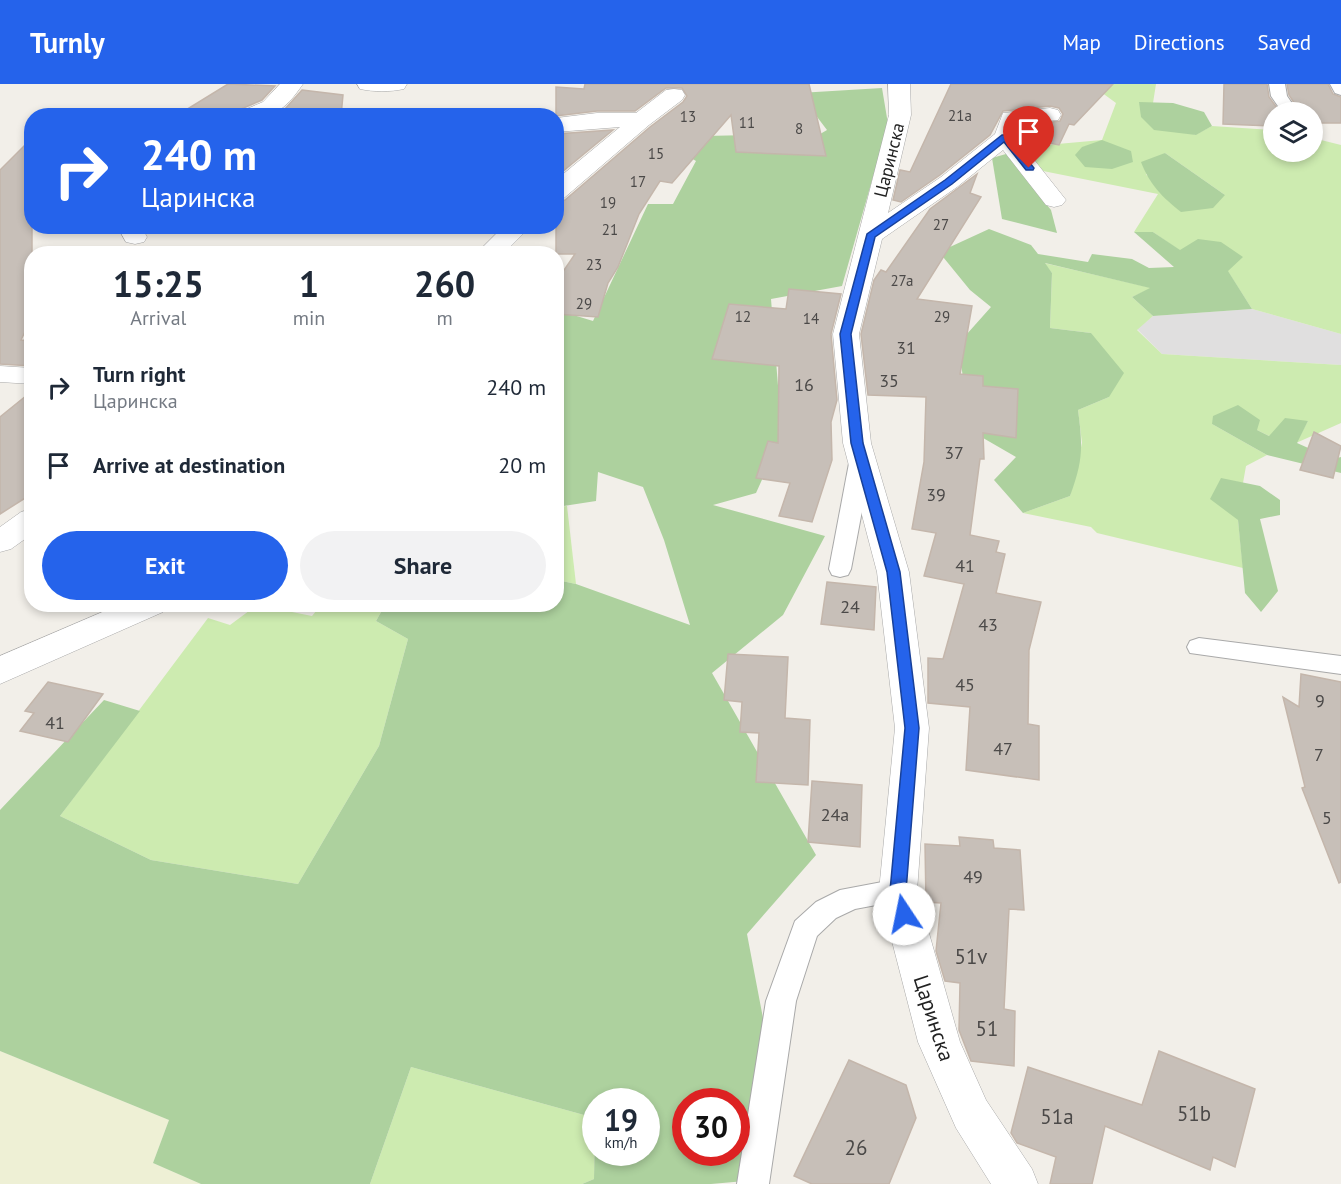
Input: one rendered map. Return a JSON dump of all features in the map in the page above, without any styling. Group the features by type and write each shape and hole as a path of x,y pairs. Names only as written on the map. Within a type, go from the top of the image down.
{"street":[{"path":"280,108 292,84"},
{"path":"368,84 396,84"},
{"name":"Царинска","path":"898,84 900,115 846,334 857,443 893,572 912,728 898,891 939,1042 970,1114 1016,1184"},
{"path":"564,187 641,120 674,95"},
{"name":"Царинска","path":"870,236 949,182 1005,136 1011,118 1050,115"},
{"path":"564,124 597,120 641,120"},
{"path":"1005,136 1054,200"},
{"path":"496,246 507,234"},
{"path":"0,374 24,376"},
{"path":"0,542 24,525"},
{"path":"0,672 134,612"}],"lane":[{"path":"1276,84 1283,102"},
{"path":"1338,84 1341,90"},
{"path":"840,569 861,456"},
{"path":"1199,647 1341,665"},
{"path":"753,1184 781,1001 805,928 826,910 850,898 898,891"}],"shaded area":[{"path":"1252,309 1341,334 1341,365 1162,354 1137,329 1153,316"}],"green space":[{"path":"1100,84 1156,84 1153,103 1139,103 1195,135 1212,126 1263,129 1263,162 1323,162 1323,140 1341,145 1341,334 1252,309 1227,270 1242,257 1180,251 1153,232 1134,232 1158,194 1043,171 1024,147 1102,140 1116,103 1101,92","holes":["1165,153 1225,195 1146,175"]},
{"path":"882,88 888,124 842,286 771,299 782,435 756,493 713,505 825,536 783,615 712,673 816,855 747,934 766,1034 750,1146 750,1088 672,1088 672,1166 747,1166 745,1181 711,1184 582,1184 594,1179 594,1166 660,1166 660,1088 582,1088 582,1114 411,1067 370,1184 201,1184 153,1163 169,1120 0,1051 0,810 104,700 140,711 60,816 151,860 298,884 379,746 408,639 376,621 381,612 564,612 564,581 690,625 664,540 643,487 598,472 596,501 564,506 564,312 593,321 648,204 673,204 696,161 681,152 704,136 751,135 803,144 827,130 799,93"},
{"path":"1139,102 1173,103 1204,112 1212,126 1196,135 1154,130 1141,117"},
{"path":"1102,140 1131,151 1133,162 1112,169 1085,167 1075,155 1082,147"},
{"path":"1165,153 1225,195 1213,208 1181,212 1157,190 1141,162"},
{"path":"1006,154 1051,210 1057,233 1002,219 992,158"},
{"path":"989,229 1031,245 1038,254 1088,262 1092,254 1132,259 1149,268 1174,267 1134,232 1153,232 1180,250 1198,239 1221,242 1243,257 1228,271 1252,309 1153,316 1132,297 1150,288 1045,263 1052,273 1050,328 1091,333 1124,373 1109,397 1078,410 1081,454 1070,496 1023,513 994,480 1016,457 971,431 958,344 991,307 970,290 939,252"},
{"path":"1044,263 1152,288 1132,297 1153,316 1137,330 1162,354 1341,365 1341,423 1296,443 1308,421 1269,436 1257,430 1212,424 1267,455 1246,466 1243,483 1221,479 1238,520 1243,568 1097,533 1091,527 1023,513 1070,496 1082,443 1078,410 1109,397 1091,333 1050,328 1052,273"},
{"path":"1238,405 1260,420 1257,430 1269,436 1285,418 1308,421 1297,443 1333,459 1341,457 1341,473 1267,455 1212,424 1213,416"},
{"path":"1221,478 1260,486 1280,500 1280,515 1260,519 1278,591 1261,612 1245,593 1238,520 1210,499"},
{"path":"564,506 567,506 576,584 564,581"},
{"path":"248,612 292,612 312,616 315,612 381,612 376,621 408,639 379,746 298,884 151,860 60,816 208,618 230,625"},
{"path":"0,1051 169,1120 153,1163 201,1184 0,1184"},
{"path":"411,1067 582,1114 582,1166 594,1166 594,1179 582,1184 370,1184"}],"building":[{"path":"228,84 275,86 262,100 243,108 189,108"},
{"path":"585,84 809,84 826,156 736,152 731,115 672,183 660,181 639,214 618,267 608,283 598,317 564,315 564,270 575,254 564,254 564,246 556,246 556,234 564,234 564,200 683,102 687,96 682,88 666,88 635,111 597,111 564,115 564,108 556,108 556,87 584,89"},
{"path":"951,84 1113,84 1074,125 1069,124 1059,145 1018,137 1022,126 1060,121 1063,114 1059,108 1050,106 1003,111 990,135 940,175 901,202 893,200 900,170 910,172"},
{"path":"1224,84 1267,84 1269,97 1273,102 1263,102 1263,126 1223,124"},
{"path":"1287,84 1328,84 1333,94 1341,97 1341,123 1323,123 1323,102 1294,102 1289,95"},
{"path":"302,90 343,95 342,108 286,108"},
{"path":"613,130 564,170 564,133"},
{"path":"24,146 24,234 32,234 32,246 24,246 24,334 21,340 24,340 24,366 0,364 0,170"},
{"path":"977,174 970,193 981,197 917,299 972,306 960,374 983,376 983,386 1018,389 1016,438 983,433 984,459 980,459 970,535 999,541 996,552 1005,554 996,593 1041,602 1029,650 1028,724 1039,726 1039,780 966,770 970,707 928,703 928,658 943,659 964,584 924,576 936,533 912,529 924,462 926,397 868,395 861,334 874,280 881,270 886,272 930,209"},
{"path":"789,289 841,294 831,334 837,400 831,422 832,460 812,522 779,516 790,483 756,478 768,441 778,443 779,366 712,359 729,304 786,309"},
{"path":"24,398 24,499 0,514 0,417"},
{"path":"1314,432 1341,446 1333,478 1300,470"},
{"path":"827,582 876,587 874,630 821,624"},
{"path":"728,654 788,657 785,718 810,720 808,785 756,782 759,733 740,732 742,702 724,700"},
{"path":"1301,674 1341,682 1341,882 1339,883 1302,788 1305,787 1283,697 1299,707"},
{"path":"48,682 103,694 68,742 20,731 34,713 25,711"},
{"path":"812,781 862,785 860,847 808,842"},
{"path":"959,837 993,840 994,848 1020,850 1024,910 1009,909 1004,1009 1015,1011 1014,1066 971,1061 959,1030 960,983 945,981 936,951 941,903 926,902 925,844 960,846"},
{"path":"1159,1051 1255,1089 1235,1167 1213,1157 1210,1170 1105,1126 1092,1184 1050,1184 1056,1157 1017,1143 1011,1133 1028,1067 1142,1105"},
{"path":"849,1060 906,1085 916,1118 889,1184 812,1184 794,1176"}],"route":[{"path":"904,914 898,891 912,728 893,572 857,443 846,334 870,236 949,182 1005,136 1029,168"}]}
